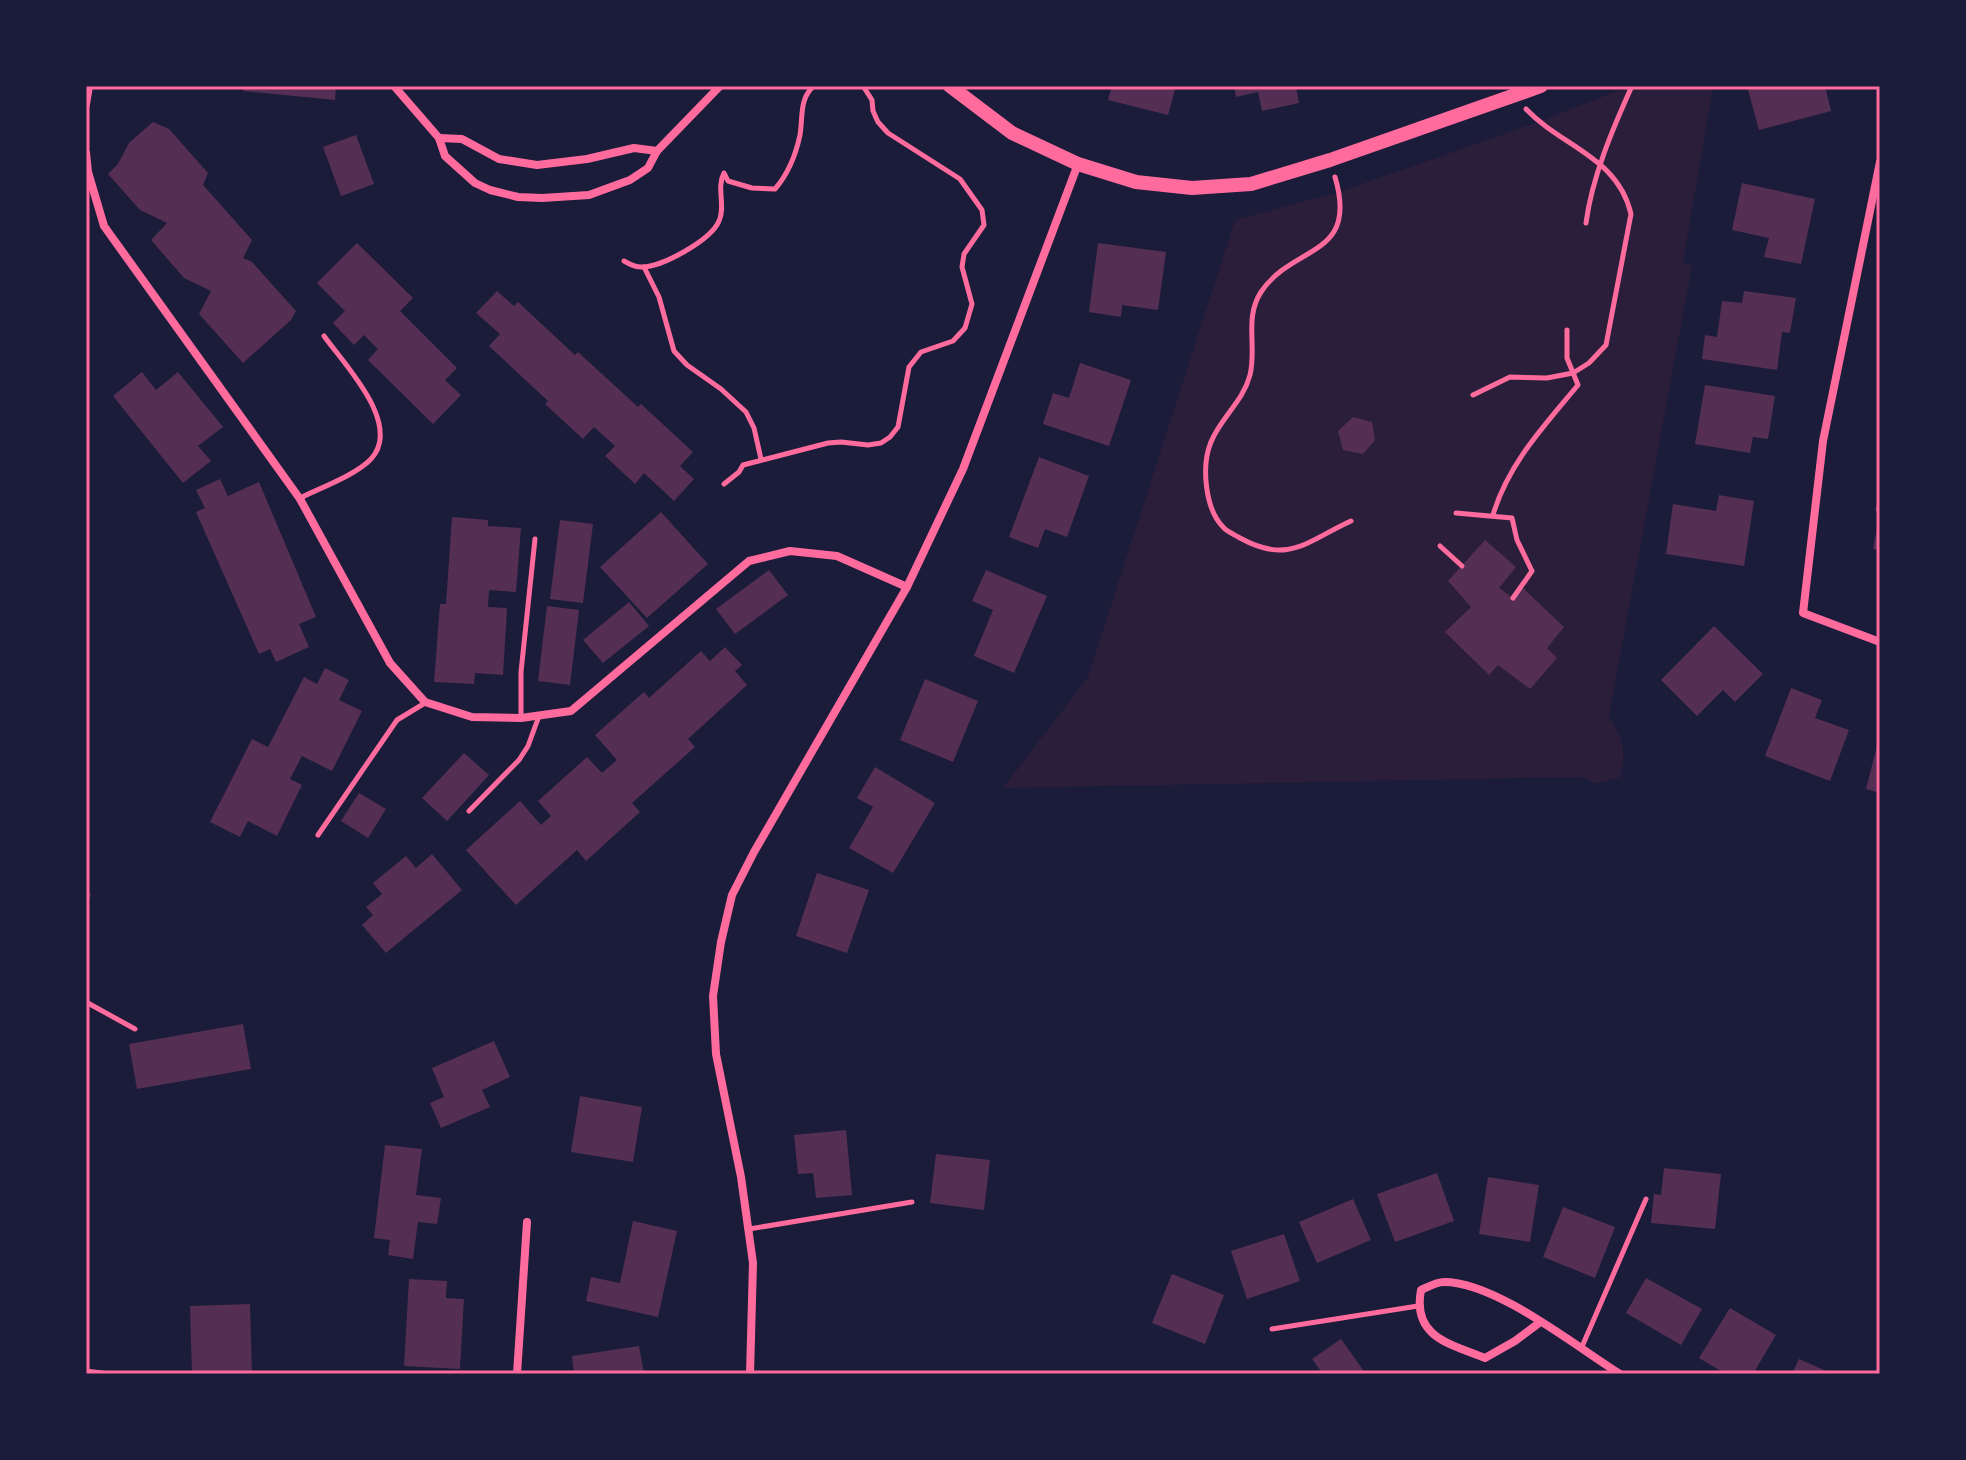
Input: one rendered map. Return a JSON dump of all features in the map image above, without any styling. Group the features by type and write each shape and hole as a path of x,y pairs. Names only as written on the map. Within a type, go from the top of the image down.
{"street":[{"path":"86,104 89,86"},
{"path":"394,86 439,138 445,156 475,183 518,197 542,198 589,195 611,189 648,168 657,151 720,86"},
{"path":"950,86 1012,133 1078,164 1136,182 1192,188 1251,184 1330,160 1541,86"},
{"path":"439,138 462,139 499,159 537,165 587,159 634,148 657,151"},
{"path":"86,153 88,172 104,226 300,499 390,663 425,702 472,717 521,718 571,711 749,561 790,551 837,556 907,587"},
{"path":"1880,162 1823,441 1803,613 1880,642"},
{"path":"750,1374 753,1263 741,1177 716,1054 713,996 732,895 907,587 963,469 1078,164"},
{"path":"517,1374 527,1222"},
{"path":"1539,1323 1485,1358 1439,1339 1421,1321 1418,1306 1421,1290 1440,1282 1469,1285 1509,1303 1620,1374"}],"lane":[{"path":"300,499 372,459 379,444 380,424 371,400 324,336"},
{"path":"521,718 521,672 535,539"},
{"path":"318,835 397,720 425,702"},
{"path":"469,811 519,760 528,746 539,716"},
{"path":"86,1002 135,1029"},
{"path":"1581,1350 1646,1199"},
{"path":"749,1229 912,1202"},
{"path":"1272,1329 1418,1306"},
{"path":"86,1371 109,1374"}],"path":[{"path":"624,261 637,268 678,255 716,227 721,218 719,182 724,173 728,181 739,185 775,189 784,179 796,151 805,98 814,86"},
{"path":"724,484 743,465 828,443 868,445 881,443 890,437 898,427 909,367 921,352 953,341 965,328 971,312 970,291 962,267 964,254 984,225 982,210 960,179 888,133 878,122 872,100 863,86"},
{"path":"1586,223 1590,192 1602,165 1612,129 1632,86"},
{"path":"1473,395 1510,377 1547,378 1573,373 1589,363 1606,345 1631,214 1622,188 1602,165 1538,122 1514,97"},
{"path":"1330,160 1339,192 1340,210 1335,229 1321,248 1281,271 1261,292 1252,314 1252,368 1246,390 1211,440 1206,460 1206,486 1223,528 1264,550 1305,547 1351,521"},
{"path":"644,267 659,297 674,351 746,412 754,428 761,460"},
{"path":"1493,515 1498,498 1520,455 1578,385 1567,358 1567,330"},
{"path":"1456,513 1512,518 1517,540 1532,571 1513,598"},
{"path":"1440,546 1462,566"}],"shaded area":[{"path":"1630,86 1713,86 1683,263 1692,266 1609,716 1622,745 1620,777 1596,784 1582,777 1003,788 1088,677 1235,220 1339,192"}],"building":[{"path":"244,86 336,86 335,100 243,91"},
{"path":"1112,86 1176,86 1168,115 1108,100"},
{"path":"1234,86 1296,86 1299,103 1262,111 1258,92 1236,97"},
{"path":"1747,86 1825,86 1831,111 1759,130"},
{"path":"153,122 169,129 208,173 203,185 252,240 243,258 252,262 296,311 291,320 243,363 199,314 211,291 184,278 151,240 167,223 140,210 108,174 118,164 129,143"},
{"path":"356,135 374,184 341,196 323,147"},
{"path":"1742,183 1815,199 1801,264 1764,257 1769,238 1732,230"},
{"path":"357,243 413,298 400,311 457,368 445,380 461,395 433,424 368,360 378,349 364,335 354,345 333,323 345,311 317,283"},
{"path":"1098,243 1166,252 1158,310 1122,305 1121,317 1089,312"},
{"path":"497,291 514,306 518,302 575,355 578,352 693,452 680,466 694,479 674,501 644,473 635,484 605,456 615,446 594,427 583,439 489,346 500,334 476,313"},
{"path":"1744,291 1796,298 1790,333 1782,332 1777,370 1702,359 1705,335 1717,337 1722,301 1742,303"},
{"path":"1080,363 1131,380 1109,446 1043,424 1053,393 1069,398"},
{"path":"142,372 156,390 178,372 223,427 198,446 211,461 183,483 113,396"},
{"path":"1705,385 1775,396 1768,439 1753,437 1750,453 1695,444"},
{"path":"1353,417 1372,422 1375,440 1363,454 1343,450 1338,431"},
{"path":"1039,457 1089,476 1067,537 1045,529 1038,548 1009,537"},
{"path":"220,479 228,496 259,482 316,617 299,624 309,647 276,662 270,649 259,654 196,512 205,508 196,490"},
{"path":"1880,493 1880,512 1875,511"},
{"path":"1719,495 1754,501 1744,566 1666,554 1673,504 1716,511"},
{"path":"661,512 708,564 647,618 600,567"},
{"path":"452,517 488,520 488,526 521,528 516,592 489,590 488,607 507,608 503,675 475,673 474,684 434,682 440,604 446,604"},
{"path":"560,520 593,524 583,603 550,599"},
{"path":"1880,522 1880,550 1873,549"},
{"path":"1485,540 1516,567 1499,588 1513,598 1522,587 1564,627 1547,648 1557,658 1530,689 1498,665 1489,675 1445,632 1471,607 1448,581"},
{"path":"769,570 788,595 735,634 716,609"},
{"path":"986,570 1047,596 1014,673 974,656 993,610 972,601"},
{"path":"629,602 649,626 603,663 583,640"},
{"path":"547,606 579,610 570,685 538,681"},
{"path":"1714,626 1763,674 1735,702 1723,690 1697,716 1661,680"},
{"path":"725,647 742,665 735,671 747,685 688,739 695,747 632,803 640,812 586,861 577,850 516,905 466,850 520,801 541,825 551,816 538,801 587,757 602,773 617,760 595,735 644,692 649,698 701,651 710,661"},
{"path":"325,668 349,680 339,700 362,711 332,771 302,756 290,779 302,785 277,836 248,821 240,837 210,822 252,739 268,747 304,677 317,684"},
{"path":"925,679 978,701 953,762 900,740"},
{"path":"1791,688 1822,700 1815,718 1849,730 1830,781 1765,756"},
{"path":"1880,738 1880,793 1866,789"},
{"path":"464,753 489,775 447,821 422,798"},
{"path":"875,767 935,803 893,873 849,848 873,807 857,798"},
{"path":"359,793 386,809 368,838 341,821"},
{"path":"432,854 462,890 386,953 362,925 373,915 366,907 382,894 373,883 406,856 416,868"},
{"path":"817,873 869,890 847,953 796,936"},
{"path":"86,890 91,894 86,910"},
{"path":"243,1024 251,1069 137,1089 129,1044"},
{"path":"494,1041 510,1077 482,1090 490,1107 441,1128 430,1103 444,1097 432,1068"},
{"path":"580,1096 642,1107 633,1162 571,1152"},
{"path":"846,1130 852,1195 816,1198 813,1173 798,1174 794,1135"},
{"path":"385,1145 422,1149 416,1195 441,1198 437,1224 418,1222 413,1259 388,1255 390,1240 374,1238"},
{"path":"936,1154 990,1160 984,1210 930,1203"},
{"path":"1664,1168 1721,1174 1715,1229 1651,1223 1654,1194 1661,1195"},
{"path":"1437,1173 1454,1221 1395,1242 1377,1194"},
{"path":"1488,1177 1539,1185 1530,1242 1479,1234"},
{"path":"1353,1199 1371,1240 1317,1263 1299,1222"},
{"path":"1563,1207 1615,1227 1595,1278 1543,1257"},
{"path":"633,1221 677,1231 658,1317 586,1301 591,1277 620,1283"},
{"path":"1284,1234 1300,1281 1247,1299 1231,1251"},
{"path":"1172,1274 1224,1295 1205,1344 1152,1323"},
{"path":"1646,1278 1702,1309 1681,1345 1626,1313"},
{"path":"409,1279 447,1281 446,1298 464,1299 460,1369 404,1366"},
{"path":"250,1304 252,1374 192,1374 190,1306"},
{"path":"1730,1308 1776,1335 1753,1374 1726,1374 1699,1358"},
{"path":"1341,1339 1366,1374 1323,1374 1312,1359"},
{"path":"639,1346 644,1374 574,1374 572,1356"},
{"path":"1799,1359 1833,1374 1792,1374"}]}
